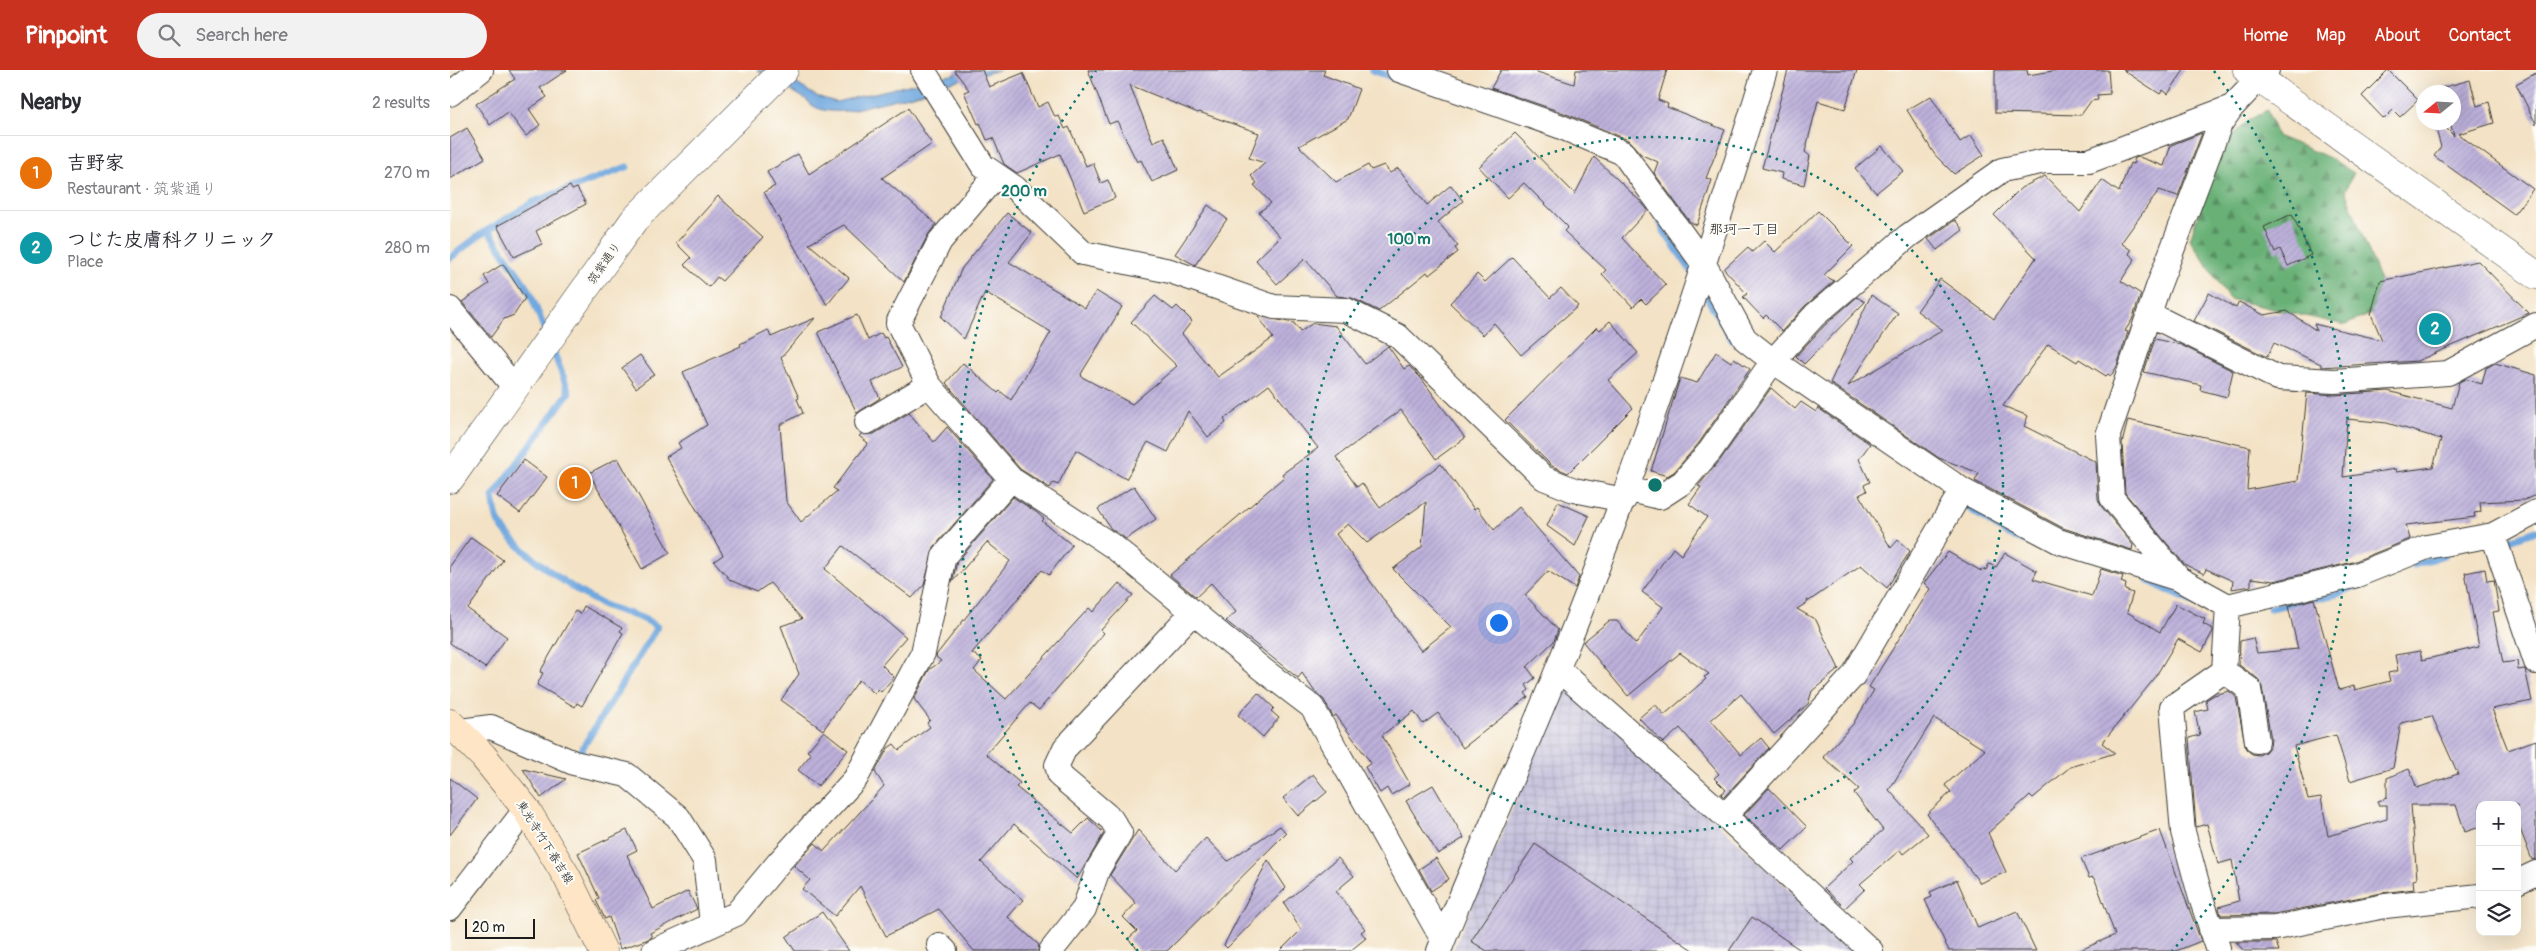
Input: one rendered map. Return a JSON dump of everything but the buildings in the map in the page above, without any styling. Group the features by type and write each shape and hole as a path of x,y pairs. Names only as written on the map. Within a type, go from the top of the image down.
{"main road":[{"name":"東光寺竹下春吉線","path":"455,727 526,809 567,876 602,951"}],"street":[{"path":"450,94 481,70"},
{"name":"筑紫通り","path":"450,479 634,220 784,70"},
{"path":"923,70 983,166 1015,188 1083,253 1170,271 1274,307 1346,310 1398,336 1544,478 1574,490 1660,497 1683,482 1710,451 1773,361 1815,315 1860,274 1908,236 2002,170 2045,161 2089,161 2232,107"},
{"path":"1399,70 1559,126 1623,153 1705,266 1745,339 1773,361 1962,490 2058,541 2179,579 2228,606 2357,575 2427,547 2493,535 2536,512"},
{"path":"1441,946 1558,669 1625,494 1705,266 1766,70"},
{"path":"2179,579 2112,498 2108,435 2149,314 2220,124 2258,73 2536,275"},
{"path":"996,175 940,241 898,323 929,385 1011,479 1114,547 1262,669 1312,707 1441,946"},
{"path":"450,309 515,388"},
{"path":"2149,314 2278,378 2334,380 2448,374 2536,326"},
{"path":"867,422 929,385"},
{"path":"654,951 736,914 780,861 856,778 923,654 944,556 1011,479"},
{"path":"1724,816 1853,676 1962,490"},
{"path":"2493,535 2536,662"},
{"path":"2224,671 2228,606"},
{"path":"1051,951 1084,909 1098,869 1120,833 1111,819 1060,776 1057,765 1065,748 1193,612"},
{"path":"1558,669 1724,816 1871,951"},
{"path":"2224,671 2249,689 2257,741"},
{"path":"2224,671 2172,707 2183,832 2216,945 2275,928 2385,906 2476,896"},
{"path":"455,727 491,727 574,763 626,775 678,817 705,860 712,924"},
{"path":"450,908 526,809"},
{"path":"2521,880 2536,873"}],"shaded area":[{"path":"1565,682 1856,951 1453,951"}],"green space":[{"path":"2267,110 2277,136 2330,158 2354,173 2345,190 2380,281 2371,314 2345,325 2229,299 2190,239 2221,145 2249,120"}],"water":[{"path":"757,70 775,70 816,96 836,102 972,70 1000,70 939,85 921,93 847,111 836,111 815,107 807,100"}],"waterway":[{"path":"1372,70 1397,79"},
{"path":"450,258 480,235 534,202 627,167"},
{"path":"1660,221 1664,231 1695,276"},
{"path":"488,230 529,290 546,333"},
{"path":"1701,287 1732,340"},
{"path":"552,348 569,392 493,497 499,523 507,534 532,557 578,590 604,605 638,617 657,627 577,757 580,759"},
{"path":"1963,504 2009,535 2062,554"},
{"path":"2501,543 2536,531"},
{"path":"2414,565 2444,555"},
{"path":"2149,581 2215,613 2223,613"},
{"path":"2270,608 2337,594 2359,585"}],"place":[{"name":"つじた皮膚科クリニック","path":"2435,329"},
{"name":"吉野家","path":"575,483"}],"district":[{"name":"那珂一丁目","path":"1744,229"}]}
